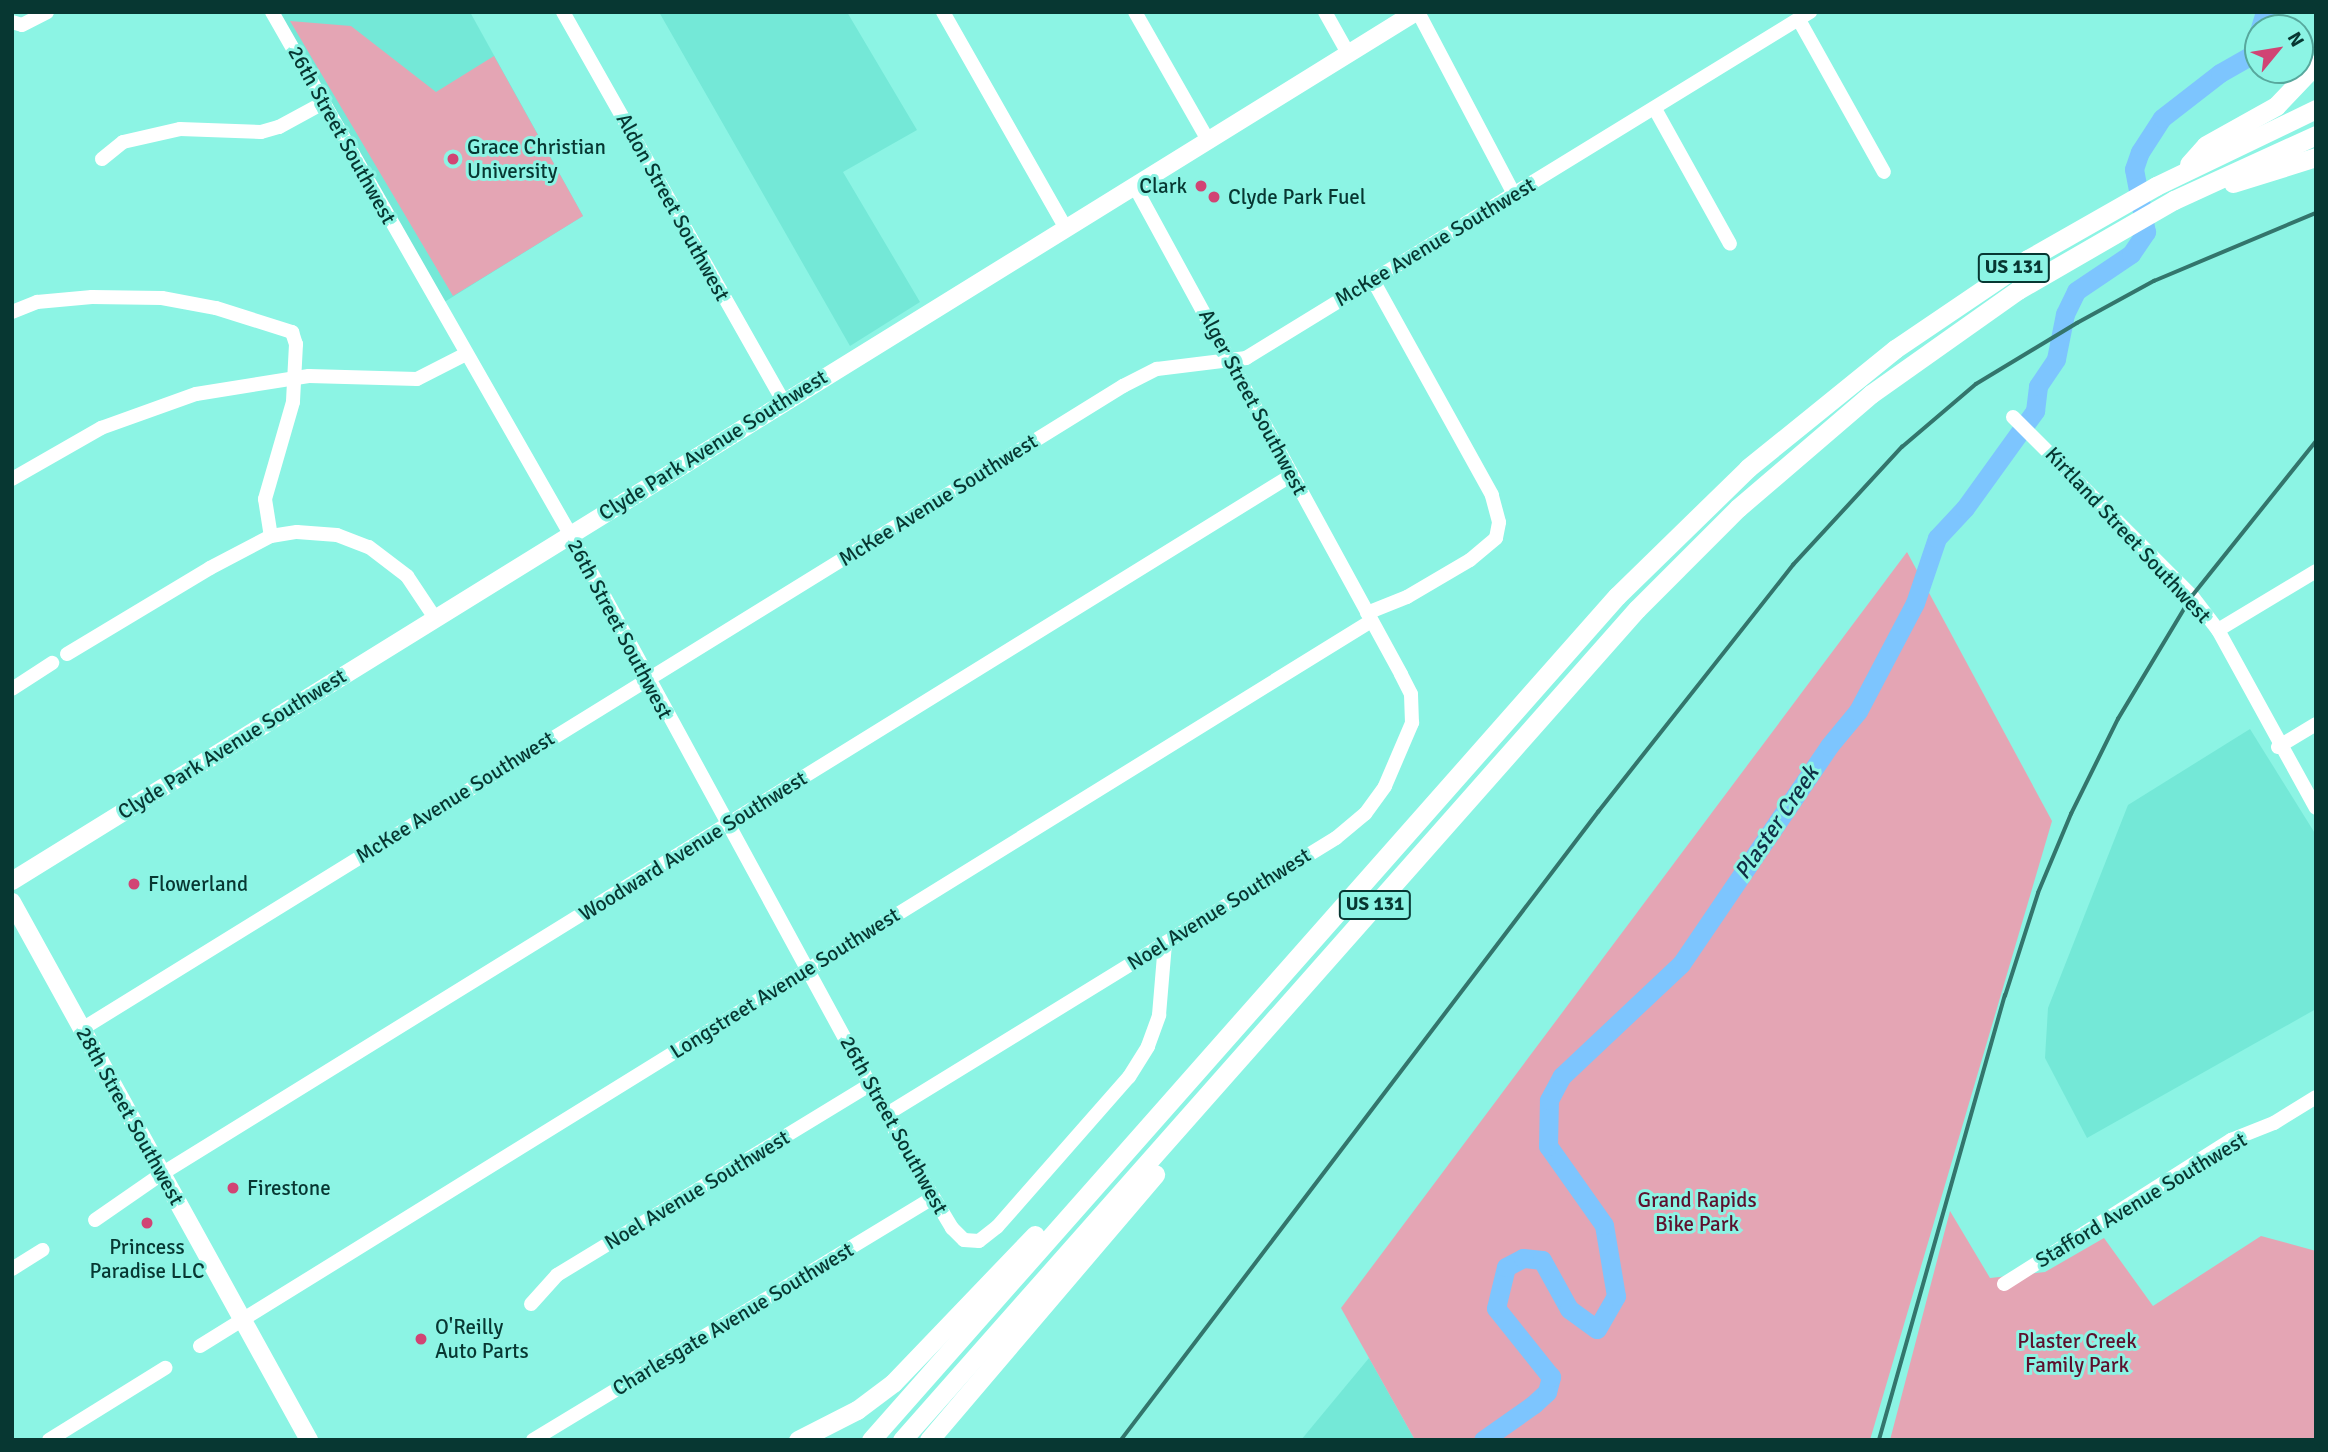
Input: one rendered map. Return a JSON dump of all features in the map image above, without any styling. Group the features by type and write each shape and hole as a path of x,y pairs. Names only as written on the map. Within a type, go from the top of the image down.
{"highway":[{"path":"2179,174 2207,145 2276,106 2316,64"},
{"name":"US 131","path":"871,1440 1617,596 1756,461 1859,376 2028,259 2179,174 2316,108"},
{"name":"US 131","path":"902,1440 1673,571 1785,465 1871,394 2018,290 2176,199 2316,135"},
{"path":"2176,199 2316,157"},
{"path":"929,1440 1157,1172 1227,1072"},
{"path":"798,1440 857,1410 906,1372 1184,1085"}],"main road":[{"name":"Clyde Park Avenue Southwest","path":"12,881 783,401 1417,12"},
{"name":"28th Street Southwest","path":"12,902 309,1440"}],"street":[{"path":"12,22 22,25 47,12"},
{"name":"26th Street Southwest","path":"272,12 569,534 933,1198 952,1228 970,1241 997,1227 1129,1077 1148,1046 1158,1015 1165,943"},
{"name":"Aldon Street Southwest","path":"563,12 783,401"},
{"path":"943,12 1065,228"},
{"path":"1135,12 1208,140"},
{"path":"1325,12 1349,55"},
{"path":"1417,12 1514,194"},
{"path":"1805,16 1884,172"},
{"name":"McKee Avenue Southwest","path":"82,1029 646,678 1141,376 1246,358 1805,16"},
{"path":"102,159 123,142 180,129 261,132 279,127 323,103"},
{"path":"1655,109 1730,244"},
{"name":"Alger Street Southwest","path":"1134,185 1369,617"},
{"name":"Longstreet Avenue Southwest","path":"200,1346 1369,617 1434,581 1496,538 1497,508 1373,280"},
{"path":"12,312 37,302 116,296 211,307 292,332 296,341 296,377 289,424 267,484 265,510 271,536"},
{"path":"12,479 101,428 156,406 296,377 417,379 466,354"},
{"name":"Kirtland Street Southwest","path":"2013,417 2192,596 2218,630 2278,747 2316,808"},
{"name":"Woodward Avenue Southwest","path":"95,1220 163,1173 1292,475"},
{"path":"67,654 271,536 328,534 369,547 407,576 435,618"},
{"path":"2218,630 2316,571"},
{"name":"Noel Avenue Southwest","path":"887,1114 1336,838 1366,814 1385,786 1412,723 1414,709 1411,694 1369,617"},
{"path":"12,688 52,663"},
{"path":"2278,747 2316,724"},
{"name":"Noel Avenue Southwest","path":"531,1304 557,1275 870,1085"},
{"name":"Stafford Avenue Southwest","path":"2004,1284 2231,1140 2274,1123 2316,1097"},
{"name":"Charlesgate Avenue Southwest","path":"533,1440 933,1198"},
{"path":"12,1269 43,1250"},
{"path":"49,1440 164,1368"}],"shaded area":[{"name":"Grace Christian University","path":"272,12 470,12 583,216 438,306"},
{"path":"659,12 847,12 917,130 843,172 920,302 850,346"},
{"path":"2250,729 2316,835 2316,1009 2087,1138 2045,1058 2048,1008 2128,805"},
{"path":"1369,1358 1415,1440 1301,1440"}],"green space":[{"name":"Grace Christian University","path":"290,21 351,26 436,92 494,56 583,216 453,296"},
{"name":"Grand Rapids Bike Park","path":"1907,552 2052,821 1870,1440 1415,1440 1341,1308"},
{"name":"Plaster Creek Family Park","path":"1950,1211 1990,1278 2045,1272 2104,1238 2153,1306 2261,1236 2316,1251 2316,1440 1890,1440"}],"waterway":[{"name":"Plaster Creek","path":"1483,1440 1547,1392 1551,1377 1496,1308 1506,1267 1523,1258 1542,1260 1569,1309 1597,1329 1616,1296 1604,1225 1548,1146 1549,1100 1562,1076 1681,964 1829,746 1858,711 1915,603 1937,538 1965,508 2035,411 2038,386 2056,359 2065,314 2076,291 2131,254 2146,232 2134,169 2140,152 2162,118 2220,73 2244,59"}],"railway":[{"path":"1121,1440 1598,812 1793,565 1902,447 1976,384 2077,323 2154,281 2316,213"},
{"path":"1879,1440 2005,996 2038,893 2071,814 2118,719 2192,596 2316,441"}],"place":[{"name":"Grace Christian University","path":"453,159"},
{"name":"Clark","path":"1201,186"},
{"name":"Clyde Park Fuel","path":"1214,197"},
{"name":"Flowerland","path":"134,884"},
{"name":"Firestone","path":"233,1188"},
{"name":"Princess Paradise LLC","path":"147,1223"},
{"name":"O'Reilly Auto Parts","path":"421,1339"}]}
